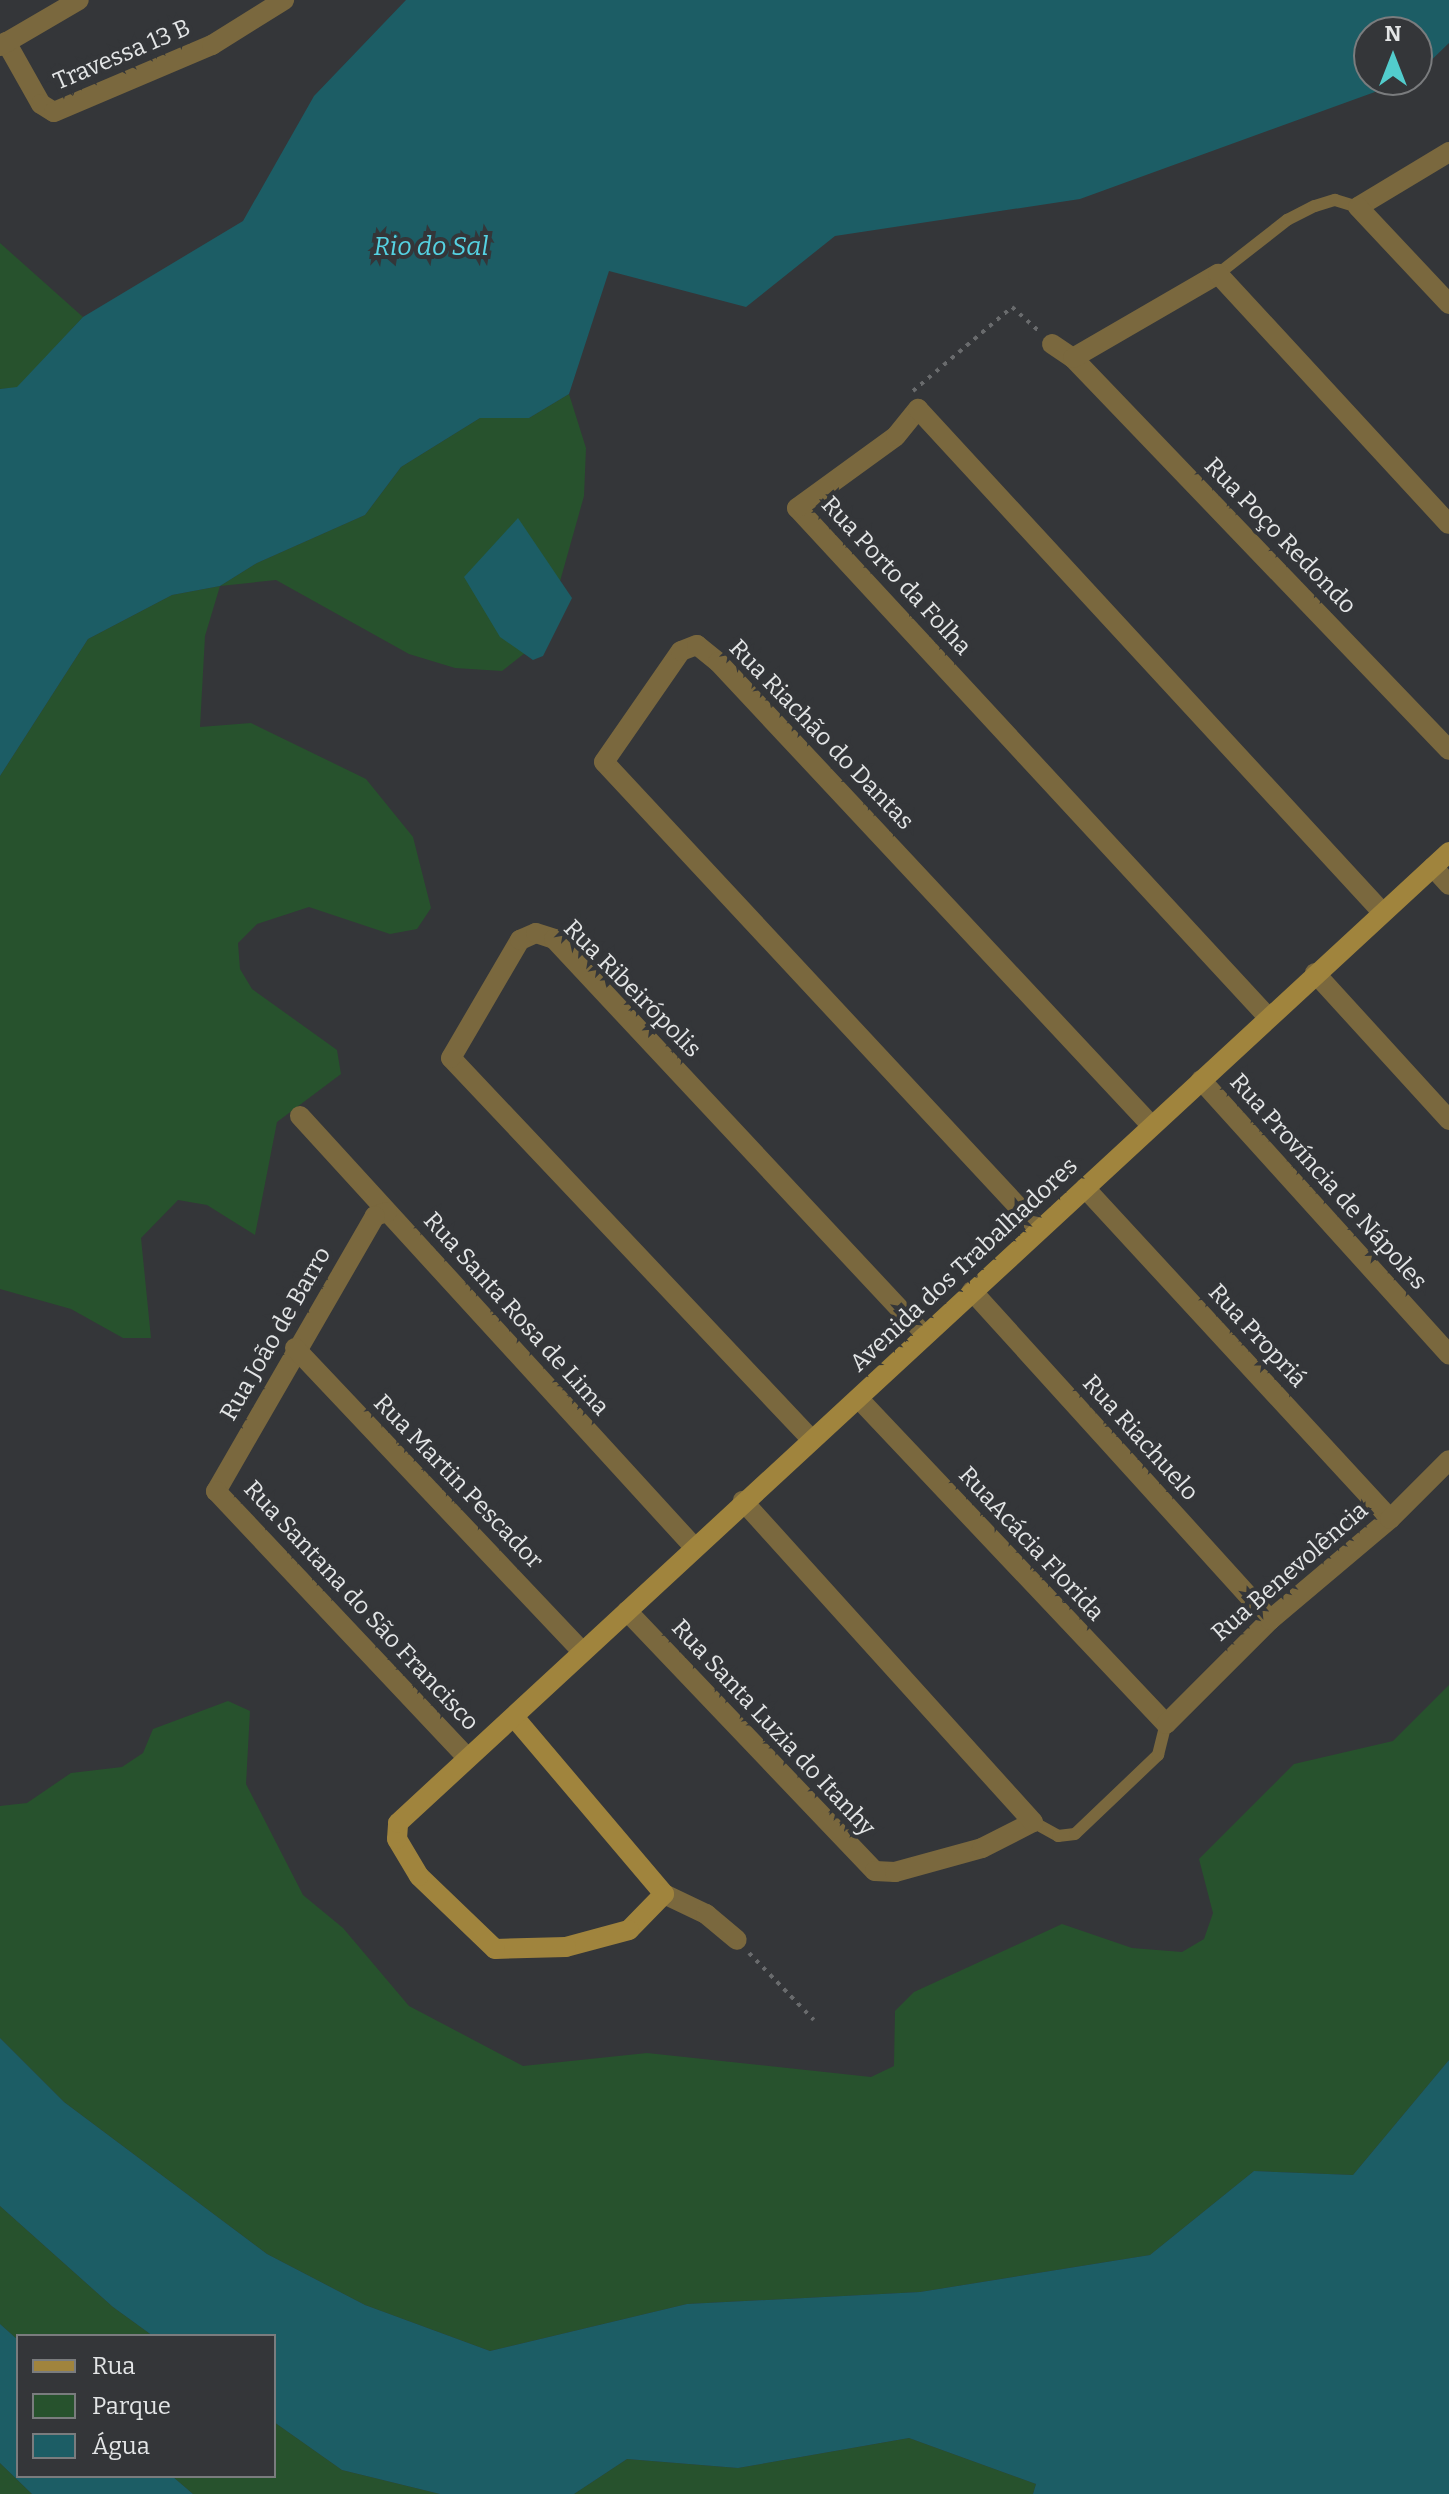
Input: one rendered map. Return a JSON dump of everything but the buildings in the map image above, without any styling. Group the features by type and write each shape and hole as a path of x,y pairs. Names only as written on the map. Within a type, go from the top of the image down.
{"street":[{"path":"3,44 79,0"},
{"name":"Travessa 13 B","path":"3,44 41,104 54,112 212,45 284,0"},
{"path":"1449,152 1358,207 1449,304"},
{"path":"1073,358 1218,274 1449,524"},
{"name":"Rua Poço Redondo","path":"1052,344 1073,358 1449,750"},
{"path":"918,409 1382,912"},
{"name":"Rua Porto da Folha","path":"918,409 896,436 797,508 1267,1016"},
{"name":"Rua Riachão do Dantas","path":"1039,1229 604,762 681,651 697,645 718,662 1151,1125"},
{"name":"Avenida dos Trabalhadores","path":"664,1894 629,1930 590,1943 524,1953 487,1945 419,1876 396,1833 405,1815 467,1757 514,1717 743,1501 859,1399 1267,1016 1449,852"},
{"path":"1433,867 1449,885"},
{"name":"Rua Ribeirópolis","path":"811,1439 451,1058 520,940 536,933 554,939 924,1335"},
{"path":"1315,973 1449,1120"},
{"name":"Rua Província de Nápoles","path":"1201,1080 1449,1354"},
{"name":"Rua Santa Rosa de Lima","path":"300,1116 694,1547"},
{"name":"Rua Propriá","path":"1085,1188 1390,1519"},
{"name":"Rua João de Barro","path":"216,1491 295,1348 375,1216 387,1212"},
{"name":"Rua Riachuelo","path":"972,1291 1270,1620"},
{"name":"Rua Martin Pescador","path":"295,1348 582,1651"},
{"name":"RuaAcácia Florida","path":"859,1399 1166,1724"},
{"name":"Rua Benevolência","path":"1166,1724 1270,1620 1390,1519 1449,1460"},
{"name":"Rua Santana do São Francisco","path":"216,1491 467,1757"},
{"path":"743,1501 1033,1822"},
{"name":"Rua Santa Luzia do Itanhy","path":"627,1611 867,1865 886,1873 982,1848 1033,1822"},
{"path":"514,1717 664,1894 706,1914 737,1940"}],"lane":[{"path":"1218,274 1287,220 1315,206 1335,200 1358,207"},
{"path":"1033,1822 1058,1836 1075,1834 1158,1755 1166,1724"}],"path":[{"path":"918,409 913,388 1012,307 1052,344"},
{"path":"737,1940 814,2020"}],"green space":[{"path":"0,243 83,317 17,388 0,389"},
{"path":"569,394 586,448 584,496 548,624 539,642 502,671 455,668 409,654 276,580 220,586 257,563 365,515 401,467 480,418 529,418"},
{"path":"220,586 205,636 200,727 251,723 366,779 413,837 431,908 417,929 390,934 309,907 257,924 238,943 240,969 252,989 337,1050 341,1074 277,1122 255,1235 207,1205 178,1200 141,1238 151,1338 123,1338 71,1309 0,1289 0,776 88,639 172,595"},
{"path":"1449,1685 1449,2060 1353,2175 1254,2171 1150,2255 920,2292 687,2304 490,2351 365,2305 267,2254 64,2102 0,2038 0,1806 27,1803 71,1773 122,1767 143,1753 153,1729 228,1701 250,1711 246,1784 303,1895 343,1928 409,2006 523,2066 647,2053 871,2077 894,2066 895,2011 914,1992 1062,1924 1132,1948 1182,1952 1204,1939 1213,1913 1199,1859 1294,1764 1393,1741"},
{"path":"0,2206 113,2307 150,2334 16,2334 16,2338 0,2324"},
{"path":"276,2423 342,2470 440,2494 193,2494 174,2478 276,2478"},
{"path":"909,2438 1036,2484 1033,2494 574,2494 627,2459 738,2468"},
{"path":"0,2463 32,2494 0,2494"}],"water":[{"name":"Rio do Sal","path":"406,0 1449,0 1449,43 1433,58 1433,16 1353,16 1353,96 1364,96 1080,199 835,236 746,307 609,271 569,394 529,418 480,418 401,467 365,515 257,563 220,586 172,595 88,639 0,776 0,389 17,387 83,317 243,221 314,96"},
{"path":"518,518 572,598 543,656 533,660 500,637 464,577"},
{"path":"0,2038 64,2102 267,2254 365,2305 490,2351 687,2304 920,2292 1150,2255 1254,2171 1353,2175 1449,2060 1449,2494 1033,2494 1036,2484 909,2438 738,2468 627,2459 574,2494 440,2494 342,2470 276,2423 276,2334 150,2334 113,2307 0,2206"},
{"path":"0,2324 16,2338 16,2478 174,2478 193,2494 32,2494 0,2463"}]}
